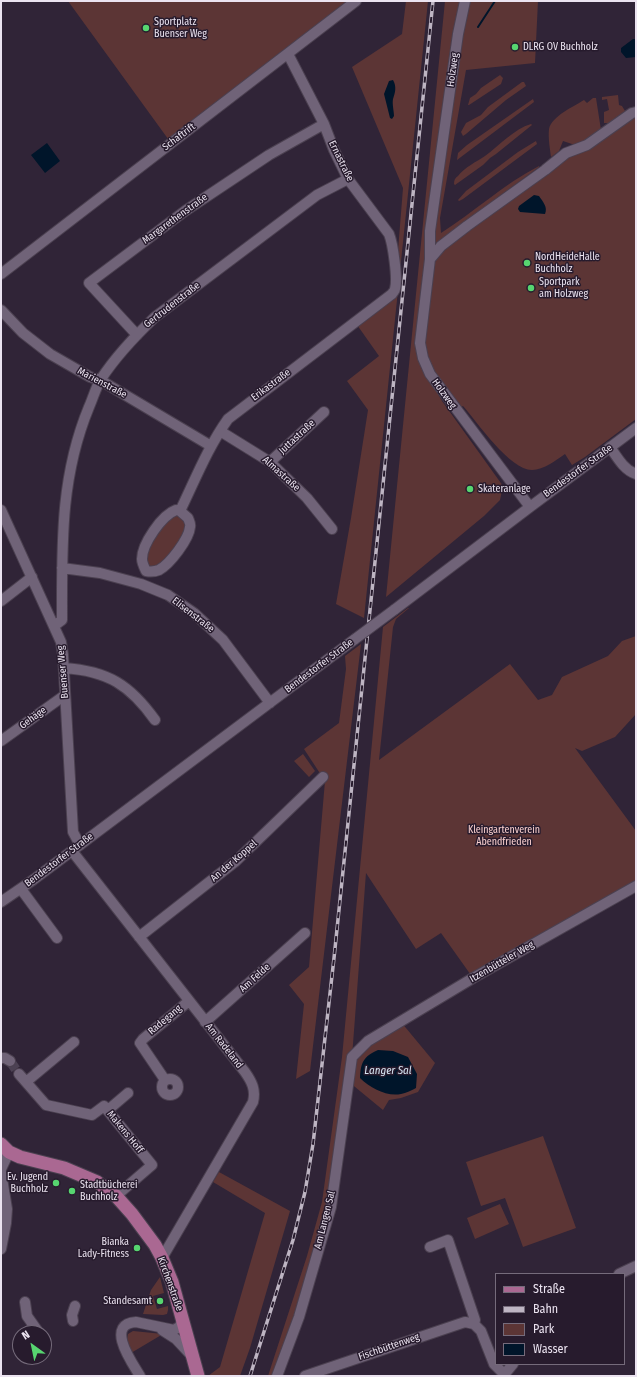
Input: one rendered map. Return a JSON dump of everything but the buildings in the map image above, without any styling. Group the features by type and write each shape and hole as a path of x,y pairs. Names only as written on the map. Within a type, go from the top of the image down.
{"main road":[{"name":"Kirchenstraße","path":"5,1148 20,1157 64,1168 86,1176 116,1196 145,1231 162,1258 172,1282 198,1376"}],"street":[{"name":"Schaftrift","path":"1,274 356,1"},
{"name":"Holzweg","path":"465,1 458,34 430,231 430,259 420,343 423,358 430,374 530,507"},
{"name":"Ernastraße","path":"288,54 324,124 334,150 348,179 389,234 395,269 396,288"},
{"path":"430,259 441,246 566,153 587,145 632,113 636,112"},
{"name":"Margarethenstraße","path":"137,335 89,284 185,211 269,155 324,124"},
{"name":"Gertrudenstraße","path":"54,626 62,620 64,510 71,461 83,421 100,380 119,354 155,317 317,195 348,179"},
{"name":"Erikastraße","path":"180,511 212,446 228,419 392,294 396,288"},
{"name":"Marienstraße","path":"1,310 23,333 50,354 90,377 100,380 212,446"},
{"name":"Juttastraße","path":"270,462 324,412"},
{"name":"Bendestorfer Straße","path":"1,902 72,851 636,428"},
{"name":"Almastraße","path":"220,431 270,462 307,498 332,529"},
{"path":"610,447 626,467 636,474"},
{"name":"Buenser Weg","path":"1,510 61,642 66,695 73,832 80,845"},
{"path":"141,584 146,571 142,563 143,552 154,532 165,517 170,512 176,510 180,511 188,518 190,527 188,534 168,563 158,570 151,572 146,571"},
{"name":"Elisenstraße","path":"62,568 100,573 141,584 168,596 181,604 194,613 223,640 270,703"},
{"path":"1,601 32,578"},
{"path":"64,668 98,673 118,682 134,694 155,720"},
{"name":"Gehäge","path":"1,741 66,695"},
{"name":"An der Koppel","path":"139,938 236,861 323,777"},
{"name":"Am Radeland","path":"72,851 251,1080 254,1088 255,1096 246,1113 162,1258"},
{"name":"Itzenbütteler Weg","path":"368,1041 474,978 636,886"},
{"path":"21,889 57,938"},
{"name":"Am Felde","path":"205,1022 305,933"},
{"name":"Radegang","path":"166,1080 140,1043 189,1001"},
{"name":"Am Langen Sal","path":"278,1376 299,1317 331,1207 352,1058 368,1041"},
{"name":"Makens Hoff","path":"74,1042 23,1078 46,1105 92,1115 104,1106 152,1165 116,1196"},
{"path":"108,1110 128,1093"},
{"path":"1,1169 5,1148"},
{"path":"1,1172 7,1209 1,1248"},
{"path":"430,1247 448,1240 475,1320 474,1324 482,1331 494,1364 504,1375 512,1365"},
{"path":"621,1273 636,1266"},
{"path":"25,1302 27,1316 33,1325"},
{"path":"73,1321 72,1315 75,1306"},
{"path":"155,1326 183,1321"},
{"path":"140,1376 123,1346 122,1335 124,1328 130,1323 136,1322 155,1326 176,1339 192,1357"},
{"name":"Fischbüttenweg","path":"305,1376 465,1322 474,1324"}],"green space":[{"path":"68,1 356,1 171,143"},
{"path":"406,1 428,1 364,618 336,604 368,410 347,381 379,356 355,322 395,288 403,188 352,67 402,34"},
{"path":"445,1 538,1 535,63 466,70 440,218 441,233 526,173 539,166 490,203 636,112 636,419 572,465 565,454 545,467 536,470 523,468 504,454 494,444 463,406 456,410 424,370 442,401 503,486 500,500 484,516 386,597"},
{"path":"500,75 503,78 501,84 468,105 470,98 481,88"},
{"path":"524,82 526,86 506,100 463,136 461,132 466,123 481,115 488,107"},
{"path":"618,95 619,105 622,106 625,111 609,123 604,123 604,112 609,110 607,99 602,100 602,97"},
{"path":"593,98 596,98 601,130 589,139 575,145 563,141 559,151 551,157 549,129 551,124 558,116 569,109 584,100 587,103"},
{"path":"533,99 534,102 457,160 458,153 467,145"},
{"path":"531,124 532,125 483,165 455,185 454,184 455,178 467,167 485,156 513,133"},
{"path":"536,141 537,144 463,199 458,200 466,191 518,152"},
{"path":"176,510 190,522 175,556 151,572 143,552"},
{"name":"Kleingartenverein Abendfrieden","path":"408,608 396,619 393,627 379,760 510,664 538,700 552,695 562,677 608,656 622,641 636,636 636,714 615,737 582,751 575,748 636,831 636,886 473,978 441,933 416,949 366,873 352,1057 401,1022 435,1063 418,1092 401,1098 389,1100 383,1110 349,1082 331,1207 277,1376 268,1376 307,1256 322,1202 342,1057 383,627"},
{"path":"361,644 310,1071 296,1079 304,1004 289,985 309,967 325,781 304,749 339,723 346,669 345,656"},
{"path":"303,754 315,771 309,777 294,761"},
{"path":"543,1136 576,1228 523,1247 505,1198 481,1206 466,1162"},
{"path":"219,1172 290,1211 250,1348 240,1376 208,1376 220,1367 265,1213 213,1182"},
{"path":"500,1204 509,1224 475,1239 467,1218"},
{"path":"160,1277 164,1293 153,1296 157,1309 168,1306 167,1314 143,1314 151,1290"},
{"path":"133,1331 163,1334 131,1353 127,1340 128,1334"}],"water":[{"path":"633,39 636,39 636,57 626,58 621,52 621,48"},
{"path":"393,80 395,90 393,101 394,116 392,119 390,118 384,94 389,81"},
{"path":"47,143 60,161 45,173 31,155"},
{"path":"534,195 539,196 543,202 546,209 545,214 520,212 518,209 519,206"},
{"name":"Langer Sal","path":"378,1050 393,1051 408,1057 417,1074 416,1088 401,1094 390,1094 379,1091 360,1078 362,1064 369,1055"}],"waterway":[{"path":"478,27 495,1"}],"tunnel":[{"path":"10,1061 19,1074"}],"railway":[{"path":"250,1376 293,1240 305,1192 313,1144 334,958 433,1"}],"place":[{"name":"Sportplatz Buenser Weg","path":"146,28"},
{"name":"DLRG OV Buchholz","path":"515,47"},
{"name":"NordHeideHalle Buchholz","path":"527,263"},
{"name":"Sportpark am Holzweg","path":"531,288"},
{"name":"Skateranlage","path":"470,489"},
{"name":"Ev. Jugend Buchholz","path":"56,1183"},
{"name":"Stadtbücherei Buchholz","path":"72,1191"},
{"name":"Bianka Lady-Fitness","path":"137,1248"},
{"name":"Standesamt","path":"160,1301"}]}
